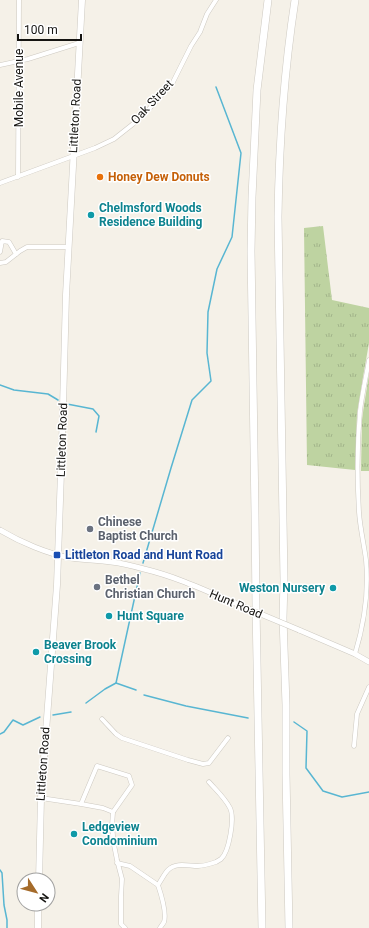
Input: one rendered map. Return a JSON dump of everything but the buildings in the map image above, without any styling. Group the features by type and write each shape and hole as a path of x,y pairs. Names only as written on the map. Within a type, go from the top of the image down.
{"highway":[{"path":"262,928 251,251 257,90 268,0"},
{"path":"289,928 286,705 283,618 284,580 278,217 282,121 289,41 295,0"}],"main road":[{"name":"Littleton Road","path":"39,872 40,798 57,585 69,247 82,0"},
{"path":"38,912 38,928"}],"street":[{"name":"Mobile Avenue","path":"18,177 19,0"},
{"name":"Oak Street","path":"0,183 73,157 114,139 149,109 173,82 200,32 207,14 216,0"},
{"path":"0,65 19,62 79,43"},
{"path":"0,252 2,241 9,242 16,254"},
{"path":"0,263 6,262 27,247 69,247"},
{"path":"355,654 365,613 368,586 359,513 358,465 360,413 369,360"},
{"name":"Hunt Road","path":"0,530 26,543 58,555 112,562 145,569 197,587 355,654 369,662"},
{"path":"354,746 357,714 369,687"},
{"path":"102,719 116,734 122,738 203,764 209,763 228,738"},
{"path":"81,804 97,766 129,776 132,785 113,812 112,826 117,863 122,879 120,896 121,924 125,928"},
{"path":"158,885 168,870 175,866 209,865 221,859 226,852 232,816 231,810 209,782"},
{"path":"40,798 103,808 113,812"},
{"path":"117,863 130,866 158,885 163,898 164,911 164,922 160,928"}],"green space":[{"path":"323,226 332,300 369,308 369,343 357,414 355,470 307,465 304,228"},
{"path":"369,375 369,471 361,471 362,420"}],"waterway":[{"path":"143,563 192,400 211,381 207,353 208,312 217,269 232,237 241,153 216,87"},
{"path":"0,385 14,390 48,394 58,400"},
{"path":"67,404 93,409 99,416 96,432"},
{"path":"116,683 140,573"},
{"path":"86,703 116,683 136,690"},
{"path":"144,695 186,706 248,718"},
{"path":"53,715 71,712"},
{"path":"0,734 4,732 13,720 23,725 40,717"},
{"path":"294,722 307,731 306,768 323,791 342,797 369,792"},
{"path":"0,870 2,873 7,928"}],"place":[{"name":"Honey Dew Donuts","path":"100,177"},
{"name":"Chelmsford Woods Residence Building","path":"91,215"},
{"name":"Chinese Baptist Church","path":"90,529"},
{"name":"Littleton Road and Hunt Road","path":"57,555"},
{"name":"Bethel Christian Church","path":"97,587"},
{"name":"Weston Nursery","path":"333,588"},
{"name":"Hunt Square","path":"109,616"},
{"name":"Beaver Brook Crossing","path":"36,652"},
{"name":"Ledgeview Condominium","path":"74,834"}]}
